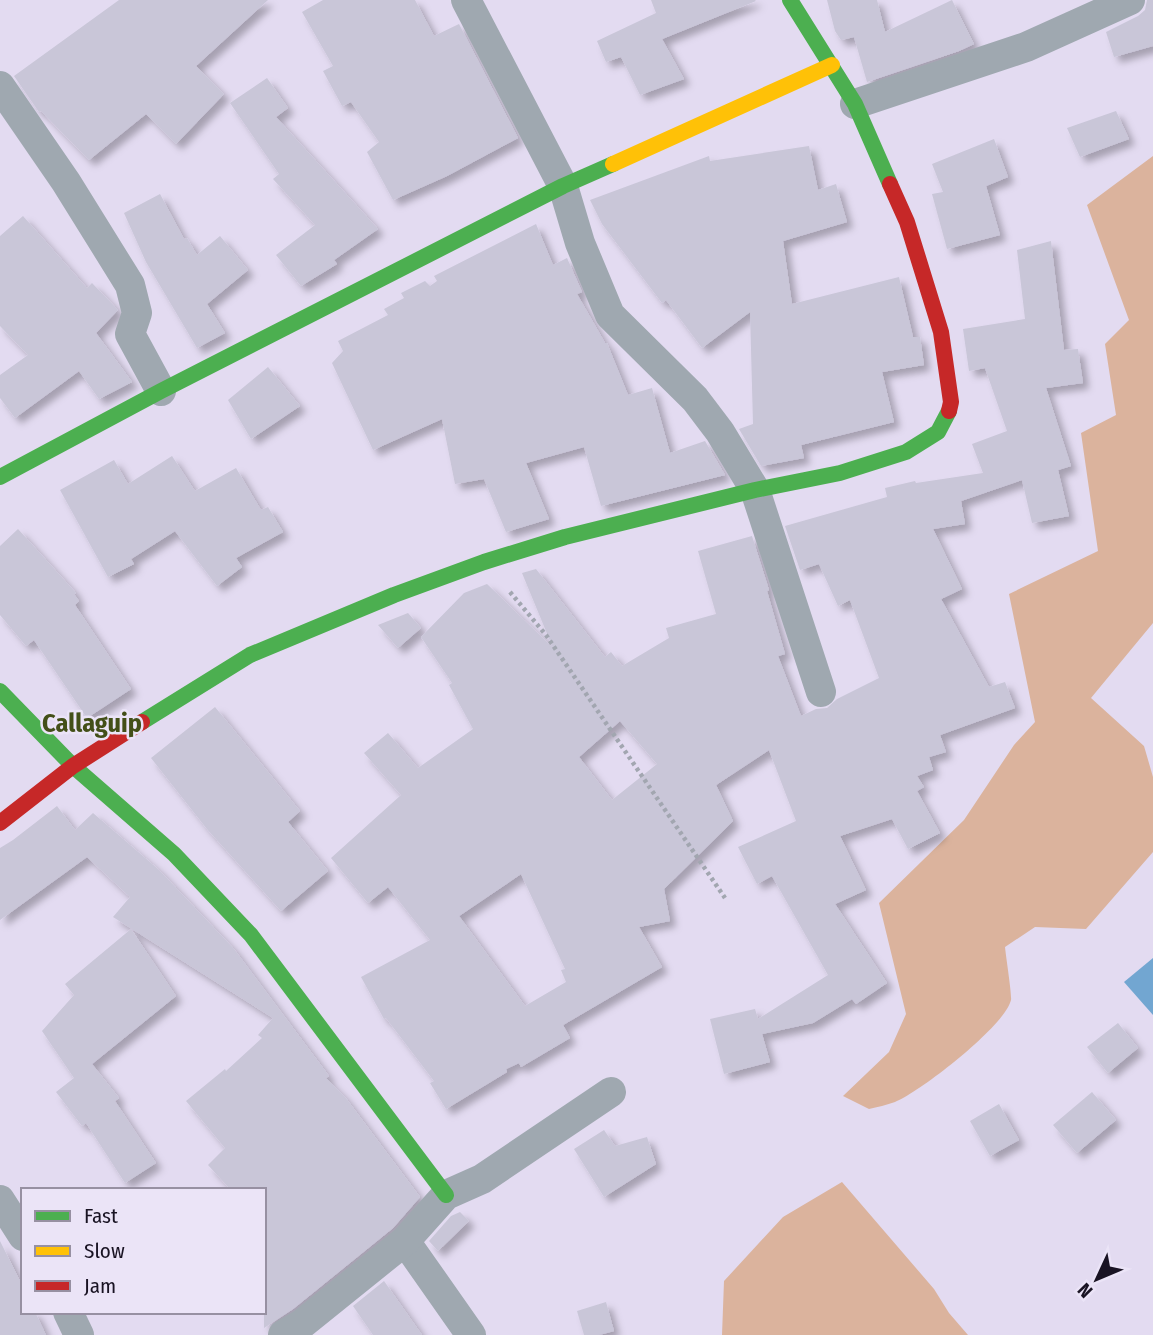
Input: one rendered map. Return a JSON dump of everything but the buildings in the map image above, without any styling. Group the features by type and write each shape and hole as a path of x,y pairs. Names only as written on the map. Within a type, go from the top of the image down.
{"street":[{"path":"466,0 563,186 580,243 610,315 695,400 720,432 755,490 821,692"},
{"path":"0,822 73,766 250,655 394,595 484,562 565,537 755,490 840,473 906,452 938,432 949,412 951,402 941,332 907,222 855,104 790,0"},
{"path":"855,104 1026,47 1130,0"},
{"path":"0,477 161,391 563,186 832,65"},
{"path":"0,86 66,182 130,285 137,313 131,334 161,391"},
{"path":"0,691 73,766 174,855 251,935 446,1195"},
{"path":"283,1335 302,1324 405,1241 446,1195 482,1179 611,1092"},
{"path":"0,1200 21,1233"},
{"path":"405,1241 471,1335"},
{"path":"69,1314 79,1335"}],"path":[{"path":"484,562 546,635 724,898"}],"shaded area":[{"path":"1153,156 1153,623 1091,698 1144,746 1153,777 1153,852 1086,929 1035,927 1005,947 1011,1000 994,1026 923,1086 895,1102 869,1109 843,1096 889,1052 906,1014 879,903 964,820 1014,745 1035,722 1009,594 1098,551 1081,433 1116,415 1105,344 1129,320 1087,205"},
{"path":"842,1182 934,1289 949,1313 968,1335 722,1335 724,1281 783,1217"}],"water":[{"path":"1153,958 1153,1015 1124,982"}],"traffic: fast":[{"path":"790,0 855,104 890,184"},
{"path":"0,477 161,391 563,186 613,164"},
{"path":"142,722 250,655 394,595 484,562 565,537 755,490 840,473 906,452 938,432 949,411"},
{"path":"0,691 73,766 174,854 251,935 446,1195"}],"traffic: slow":[{"path":"613,164 832,65"}],"traffic: jam":[{"path":"890,184 907,222 941,332 951,402 949,411"},
{"path":"0,823 73,766 142,722"}],"district":[{"name":"Callaguip","path":"92,723"}]}
